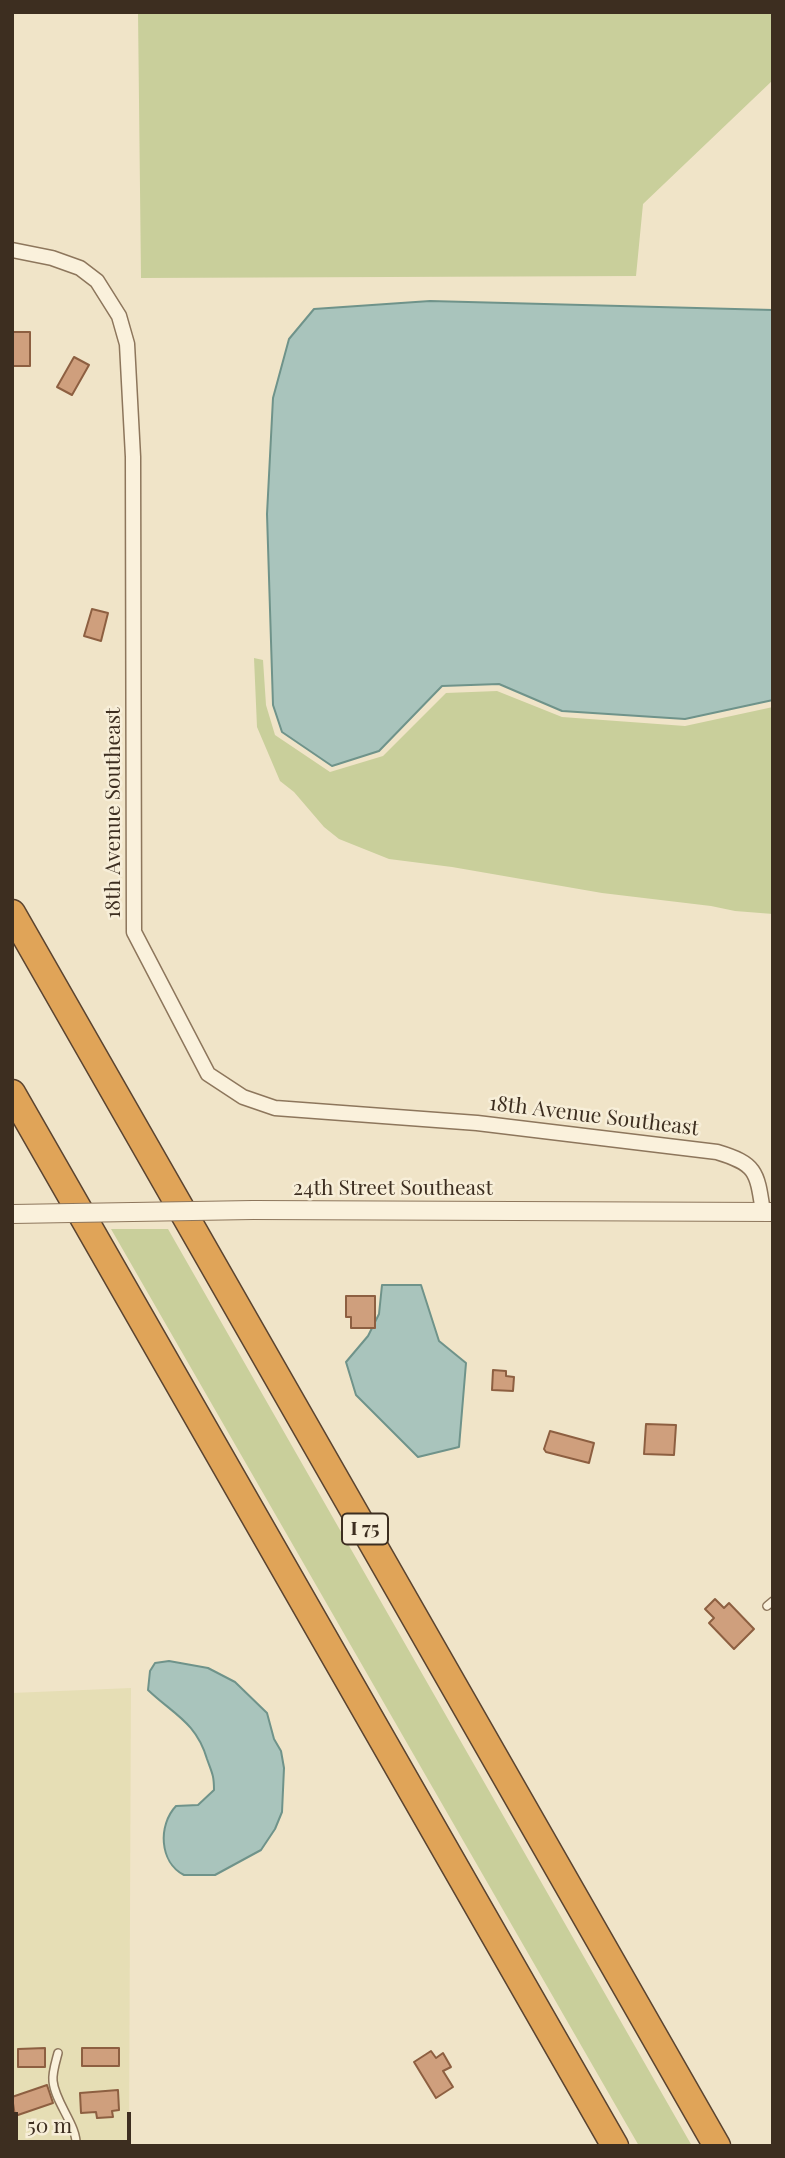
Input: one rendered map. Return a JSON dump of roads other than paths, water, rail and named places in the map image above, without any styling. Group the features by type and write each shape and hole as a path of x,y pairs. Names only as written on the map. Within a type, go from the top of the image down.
{"highway":[{"name":"I 75","path":"12,913 717,2146"},
{"path":"12,1093 615,2146"}],"street":[{"name":"18th Avenue Southeast","path":"12,250 52,258 80,268 97,281 119,316 127,344 133,457 134,932 208,1074 243,1097 275,1108 477,1123 717,1152 743,1160 759,1180 768,1212"},
{"name":"24th Street Southeast","path":"12,1214 253,1210 768,1212"}],"lane":[{"path":"58,2053 52,2080 66,2118 74,2130 76,2146"}],"water":[{"path":"430,301 773,310 773,700 685,719 562,711 499,684 442,686 379,751 332,766 282,732 273,705 267,514 273,398 289,339 314,309"},
{"path":"382,1285 421,1285 439,1341 466,1363 459,1447 418,1457 356,1395 346,1362 368,1336 379,1314"},
{"path":"169,1661 208,1668 235,1682 267,1713 274,1739 281,1751 284,1768 282,1812 275,1829 261,1850 215,1875 184,1875 170,1861 164,1843 166,1823 176,1806 198,1805 214,1790 211,1771 197,1736 148,1690 150,1671 155,1663"}]}
